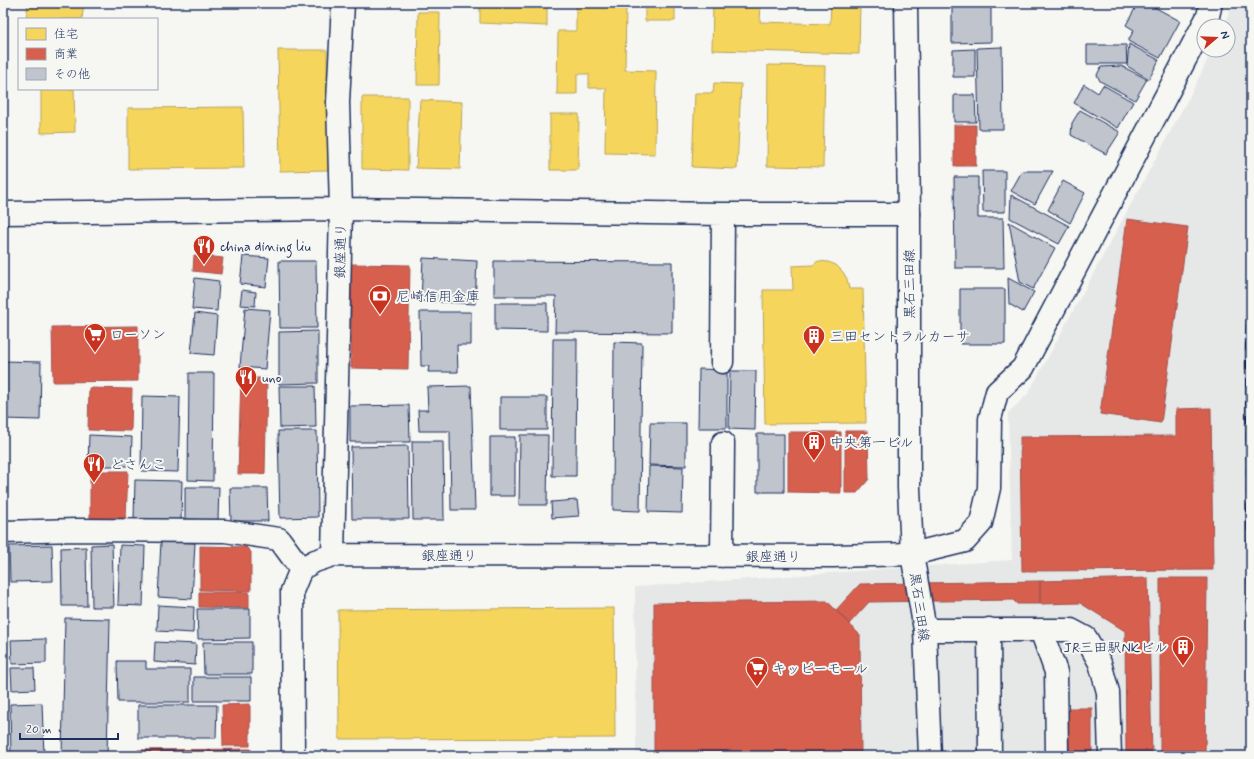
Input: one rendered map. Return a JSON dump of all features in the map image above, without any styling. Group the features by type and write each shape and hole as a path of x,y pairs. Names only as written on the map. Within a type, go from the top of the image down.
{"street":[{"name":"銀座通り","path":"343,3 338,102 341,209 333,555 722,556 912,554 965,540 981,523 990,488 990,419 997,392 1023,368 1208,16 1211,3"},
{"name":"黒石三田線","path":"906,3 909,214 909,488 912,554 925,630 930,756"},
{"path":"3,213 341,209 723,214 909,214"},
{"path":"722,362 723,214"},
{"path":"722,556 724,443"},
{"path":"3,532 77,530 225,531 279,540 301,569"},
{"path":"293,756 292,591 301,569 315,561 333,555"},
{"path":"989,629 990,756"},
{"path":"925,630 1071,630 1086,638 1100,663 1108,692 1110,756"},
{"path":"1042,630 1056,672 1057,756"}],"shaded area":[{"path":"1234,3 1251,3 1251,756 636,756 635,587 1012,560 1008,413 1028,394 1194,88 1208,58 1236,58 1236,18 1227,18"}],"building: 住宅":[{"path":"28,3 84,3 82,18 26,18"},
{"path":"480,3 547,3 547,26 480,23"},
{"path":"576,3 626,3 625,70 656,71 655,154 605,153 606,88 589,88 589,74 577,74 577,94 557,94 558,31 576,31"},
{"path":"645,3 675,3 675,21 645,21"},
{"path":"713,3 761,3 760,22 830,24 831,3 860,3 859,54 712,50"},
{"path":"418,12 440,12 439,85 417,85"},
{"path":"278,50 327,50 328,170 280,171"},
{"path":"768,65 825,66 823,167 767,166"},
{"path":"714,83 741,84 737,169 692,167 695,93 713,93"},
{"path":"41,90 74,90 75,132 41,133"},
{"path":"362,97 408,97 408,170 362,169"},
{"path":"420,100 462,102 460,169 416,168"},
{"path":"243,107 244,168 128,169 128,108"},
{"path":"550,114 579,114 578,170 550,170"},
{"name":"三田セントラルカーサ","path":"818,261 836,265 847,279 849,289 863,289 866,423 765,424 763,290 793,290 792,266 813,265"},
{"path":"614,608 615,738 339,739 338,610"}],"building: 商業":[{"path":"954,125 976,125 976,166 954,166"},
{"path":"1127,219 1188,227 1161,423 1100,414"},
{"path":"194,255 223,258 221,274 193,271"},
{"name":"尼崎信用金庫","path":"351,264 410,265 408,369 351,368"},
{"name":"ローソン","path":"138,326 138,381 53,382 52,327"},
{"path":"241,378 267,378 265,474 238,474"},
{"path":"89,388 132,389 131,431 88,430"},
{"path":"1211,408 1213,570 1022,571 1020,437 1176,436 1176,409"},
{"path":"845,431 868,431 869,479 857,493 845,493"},
{"name":"中央第一ビル","path":"788,432 841,432 841,493 788,492"},
{"path":"90,471 128,471 126,519 90,519"},
{"path":"200,546 246,547 251,552 251,591 200,590"},
{"path":"1148,578 1152,756 1126,756 1125,631 1080,603 1040,604 1040,581"},
{"name":"JR三田駅NKビル","path":"1160,578 1207,578 1205,756 1160,756"},
{"path":"1040,581 1040,604 1017,604 1013,600 869,602 849,624 836,610 860,584"},
{"path":"199,592 249,592 249,608 199,607"},
{"name":"キッピーモール","path":"827,601 860,635 861,756 654,756 654,603"},
{"path":"250,704 250,746 223,746 222,705"},
{"path":"1068,708 1092,708 1092,756 1069,756"},
{"path":"251,749 251,756 138,756 138,750"}],"building: その他":[{"path":"952,3 991,3 991,42 952,43"},
{"path":"1138,3 1147,3 1180,21 1160,58 1128,41 1134,30 1126,25"},
{"path":"1129,44 1159,60 1149,79 1127,66"},
{"path":"1087,45 1126,45 1127,64 1087,64"},
{"path":"1002,47 1003,129 979,129 977,48"},
{"path":"975,49 975,77 953,77 953,50"},
{"path":"1121,66 1147,79 1135,100 1100,81 1097,75 1101,67"},
{"path":"1084,84 1098,93 1103,85 1133,102 1118,128 1074,103"},
{"path":"954,95 975,95 976,122 954,122"},
{"path":"1080,110 1120,132 1106,154 1071,135 1072,123"},
{"path":"982,171 1005,171 1005,212 983,212"},
{"path":"1022,171 1053,171 1035,204 1011,191"},
{"path":"954,177 978,177 978,218 1003,218 1004,268 955,268"},
{"path":"1063,181 1085,193 1070,223 1048,210"},
{"path":"1011,195 1069,226 1059,244 1010,218"},
{"path":"1009,222 1055,248 1033,289 1020,282"},
{"path":"243,256 269,258 266,287 240,284"},
{"path":"423,258 477,261 475,304 421,301"},
{"path":"279,261 316,261 317,328 280,328"},
{"path":"494,261 672,262 672,333 555,332 556,296 494,296"},
{"path":"195,278 219,281 217,311 192,309"},
{"path":"1008,278 1034,292 1023,312 1009,304"},
{"path":"960,289 1005,289 1005,344 960,344"},
{"path":"242,290 256,292 255,306 240,305"},
{"path":"495,303 547,303 547,331 495,330"},
{"path":"245,308 270,310 265,369 240,367"},
{"path":"420,312 471,312 471,345 457,345 458,372 428,372 429,366 421,366"},
{"path":"195,313 217,316 214,355 191,353"},
{"path":"318,331 318,383 279,384 279,332"},
{"path":"553,339 577,339 576,476 552,476"},
{"path":"614,342 642,343 640,511 613,510"},
{"path":"3,361 41,362 40,420 3,419"},
{"path":"699,369 727,370 727,428 698,428"},
{"path":"730,371 756,371 755,430 729,429"},
{"path":"189,373 214,373 213,481 188,480"},
{"path":"279,386 315,386 316,427 280,428"},
{"path":"471,386 475,510 451,510 450,431 419,431 418,410 428,410 427,387"},
{"path":"142,396 180,397 178,472 141,471"},
{"path":"500,397 547,397 547,430 500,430"},
{"path":"409,405 410,442 350,442 350,406"},
{"path":"650,423 686,423 686,466 649,465"},
{"path":"278,431 317,431 318,517 280,518"},
{"path":"757,434 784,434 784,492 757,492"},
{"path":"89,435 132,437 131,466 88,466"},
{"path":"520,435 548,435 547,505 519,505"},
{"path":"490,437 515,437 515,496 490,496"},
{"path":"412,441 443,441 444,520 413,520"},
{"path":"408,446 409,519 352,519 351,447"},
{"path":"649,466 683,467 682,513 648,512"},
{"path":"135,480 182,481 181,520 134,520"},
{"path":"185,487 219,487 218,520 185,519"},
{"path":"230,488 267,488 268,521 231,521"},
{"path":"577,500 579,516 552,518 551,502"},
{"path":"161,542 195,543 192,599 158,597"},
{"path":"112,544 114,607 92,607 91,545"},
{"path":"52,545 53,581 10,582 9,546"},
{"path":"120,545 145,546 143,606 118,605"},
{"path":"86,547 87,606 62,606 61,548"},
{"path":"158,605 194,607 193,633 157,631"},
{"path":"197,609 250,609 250,638 198,639"},
{"path":"65,618 110,619 107,756 62,756"},
{"path":"46,639 46,663 12,664 11,640"},
{"path":"155,642 196,644 195,665 154,662"},
{"path":"203,642 252,642 252,674 204,674"},
{"path":"117,661 146,661 146,669 190,669 190,702 118,702"},
{"path":"11,668 34,668 35,689 12,690"},
{"path":"194,677 251,677 251,701 194,701"},
{"path":"42,703 44,756 11,756 10,704"},
{"path":"138,705 217,705 216,738 138,738"}],"railway":[{"path":"1250,756 1247,347 1251,237"}],"place":[{"name":"china dining liu","path":"204,266"},
{"name":"尼崎信用金庫","path":"380,316"},
{"name":"ローソン","path":"95,354"},
{"name":"三田セントラルカーサ","path":"814,356"},
{"name":"uno","path":"246,396"},
{"name":"中央第一ビル","path":"814,462"},
{"name":"どさんこ","path":"94,484"},
{"name":"JR三田駅NKビル","path":"1183,666"},
{"name":"キッピーモール","path":"757,688"}]}
